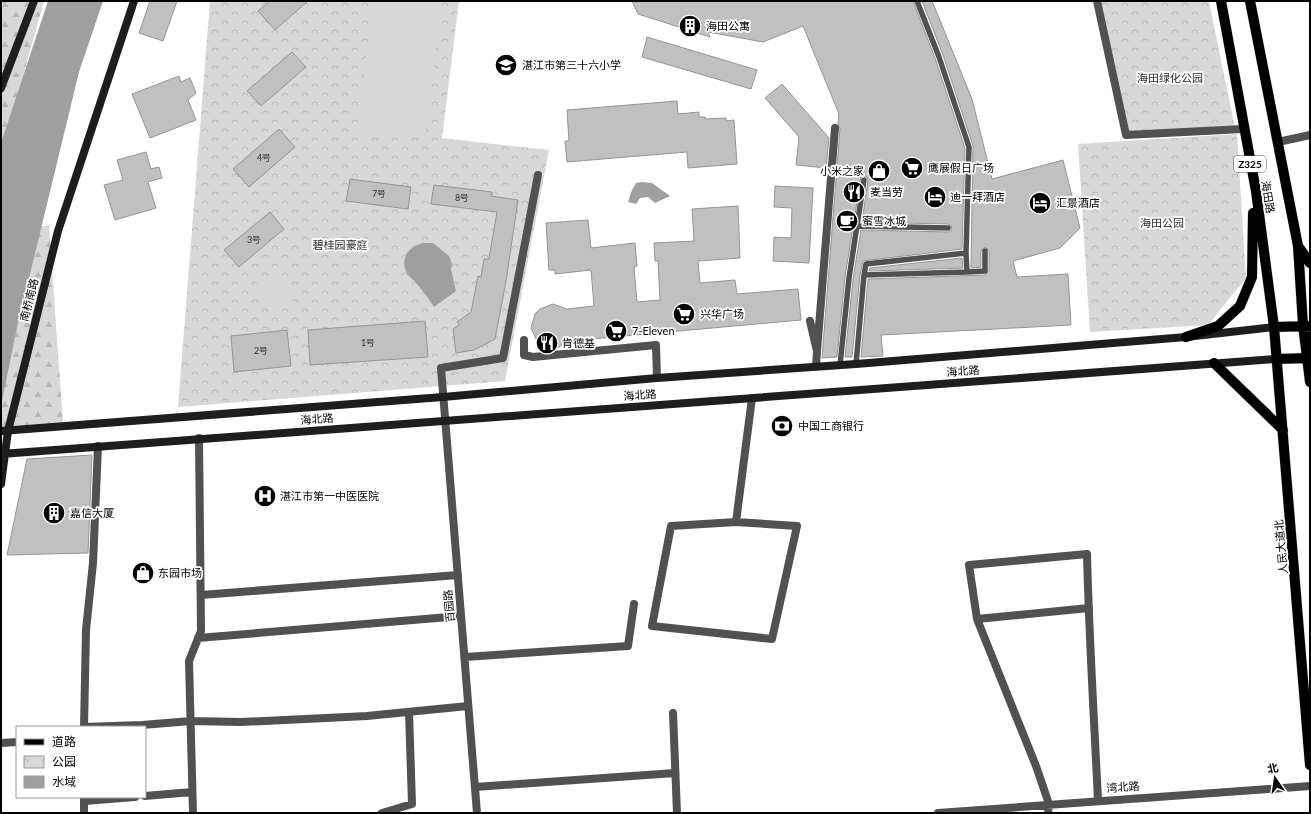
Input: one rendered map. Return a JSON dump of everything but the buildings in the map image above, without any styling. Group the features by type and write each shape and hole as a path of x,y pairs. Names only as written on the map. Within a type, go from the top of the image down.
{"main road":[{"name":"海田路","path":"1221,1 1243,129 1256,191 1274,327"},
{"name":"海田路","path":"1250,1 1298,246 1307,326"},
{"path":"1186,336 1218,326 1240,306 1252,278 1256,191"},
{"path":"1298,246 1310,263"},
{"path":"1274,327 1307,326"},
{"name":"Z325","path":"1307,326 1310,382"},
{"name":"人民大道北","path":"1274,327 1284,430 1310,765"},
{"path":"1276,359 1309,358"},
{"path":"1214,364 1284,430"}],"street":[{"path":"1,88 34,1"},
{"name":"南桥南路","path":"1,484 4,431 58,231 134,1"},
{"path":"1097,1 1126,135 1243,129"},
{"path":"816,366 835,128"},
{"path":"1278,142 1310,135"},
{"name":"百园路","path":"477,813 441,368 503,358 538,175"},
{"path":"810,321 817,351"},
{"name":"海北路","path":"4,431 443,397 657,378 856,364 1186,336 1274,327"},
{"path":"524,340 524,355 534,357 656,345 657,378"},
{"name":"海北路","path":"3,454 199,438 445,422 1276,359"},
{"path":"736,522 752,398"},
{"path":"193,813 189,661 201,632 199,438"},
{"path":"84,726 86,630 93,563 98,446"},
{"path":"736,522 797,526 772,639 652,626 671,526 736,522"},
{"path":"1048,813 1049,804 1036,766 977,619 970,565 1087,554 1098,800"},
{"path":"201,595 458,575"},
{"path":"464,657 628,646 634,604"},
{"path":"977,619 1089,608"},
{"path":"198,638 461,616"},
{"path":"113,726 191,721 249,721 367,716 468,706"},
{"path":"382,813 412,804 409,712"},
{"path":"673,713 677,813"},
{"path":"1,743 16,742"},
{"path":"475,788 675,773"},
{"name":"湾北路","path":"938,813 1098,800 1310,786"},
{"path":"146,796 192,792"},
{"path":"84,813 84,799 110,798"}],"lane":[{"path":"917,1 939,57 969,147 966,272"},
{"path":"840,365 849,278 864,180"},
{"path":"857,226 948,228"},
{"path":"864,275 985,271 985,251"},
{"path":"856,364 866,264 966,252"}],"green space":[{"path":"1,1 44,1 1,155"},
{"name":"碧桂园豪庭","path":"210,1 459,1 442,138 549,150 505,381 178,407"},
{"path":"373,1 442,1 425,139 357,131"},
{"name":"海田绿化公园","path":"1099,1 1209,1 1235,128 1126,134"},
{"name":"海田公园","path":"1237,134 1246,278 1208,325 1090,332 1078,144"},
{"path":"49,226 63,423 1,428 1,348 32,227"},
{"path":"290,277 293,305 259,308 257,280"}],"water":[{"path":"48,1 103,1 79,72 16,332 1,406 1,143"},
{"path":"636,183 652,183 670,196 655,203 648,197 640,198 636,204 628,202"},
{"path":"423,243 433,243 449,256 452,264 451,269 456,291 434,307 426,295 408,275 404,264 406,255 409,251 417,245"}],"place":[{"name":"海田公寓","path":"690,26"},
{"name":"湛江市第三十六小学","path":"506,65"},
{"name":"鹰展假日广场","path":"912,168"},
{"name":"小米之家","path":"879,171"},
{"name":"麦当劳","path":"854,192"},
{"name":"迪一拜酒店","path":"935,197"},
{"name":"汇景酒店","path":"1040,203"},
{"name":"蜜雪冰城","path":"847,221"},
{"name":"兴华广场","path":"684,314"},
{"name":"7-Eleven","path":"616,331"},
{"name":"肯德基","path":"547,343"},
{"name":"中国工商银行","path":"782,426"},
{"name":"湛江市第一中医医院","path":"265,496"},
{"name":"嘉信大厦","path":"54,513"},
{"name":"东园市场","path":"143,573"}]}
